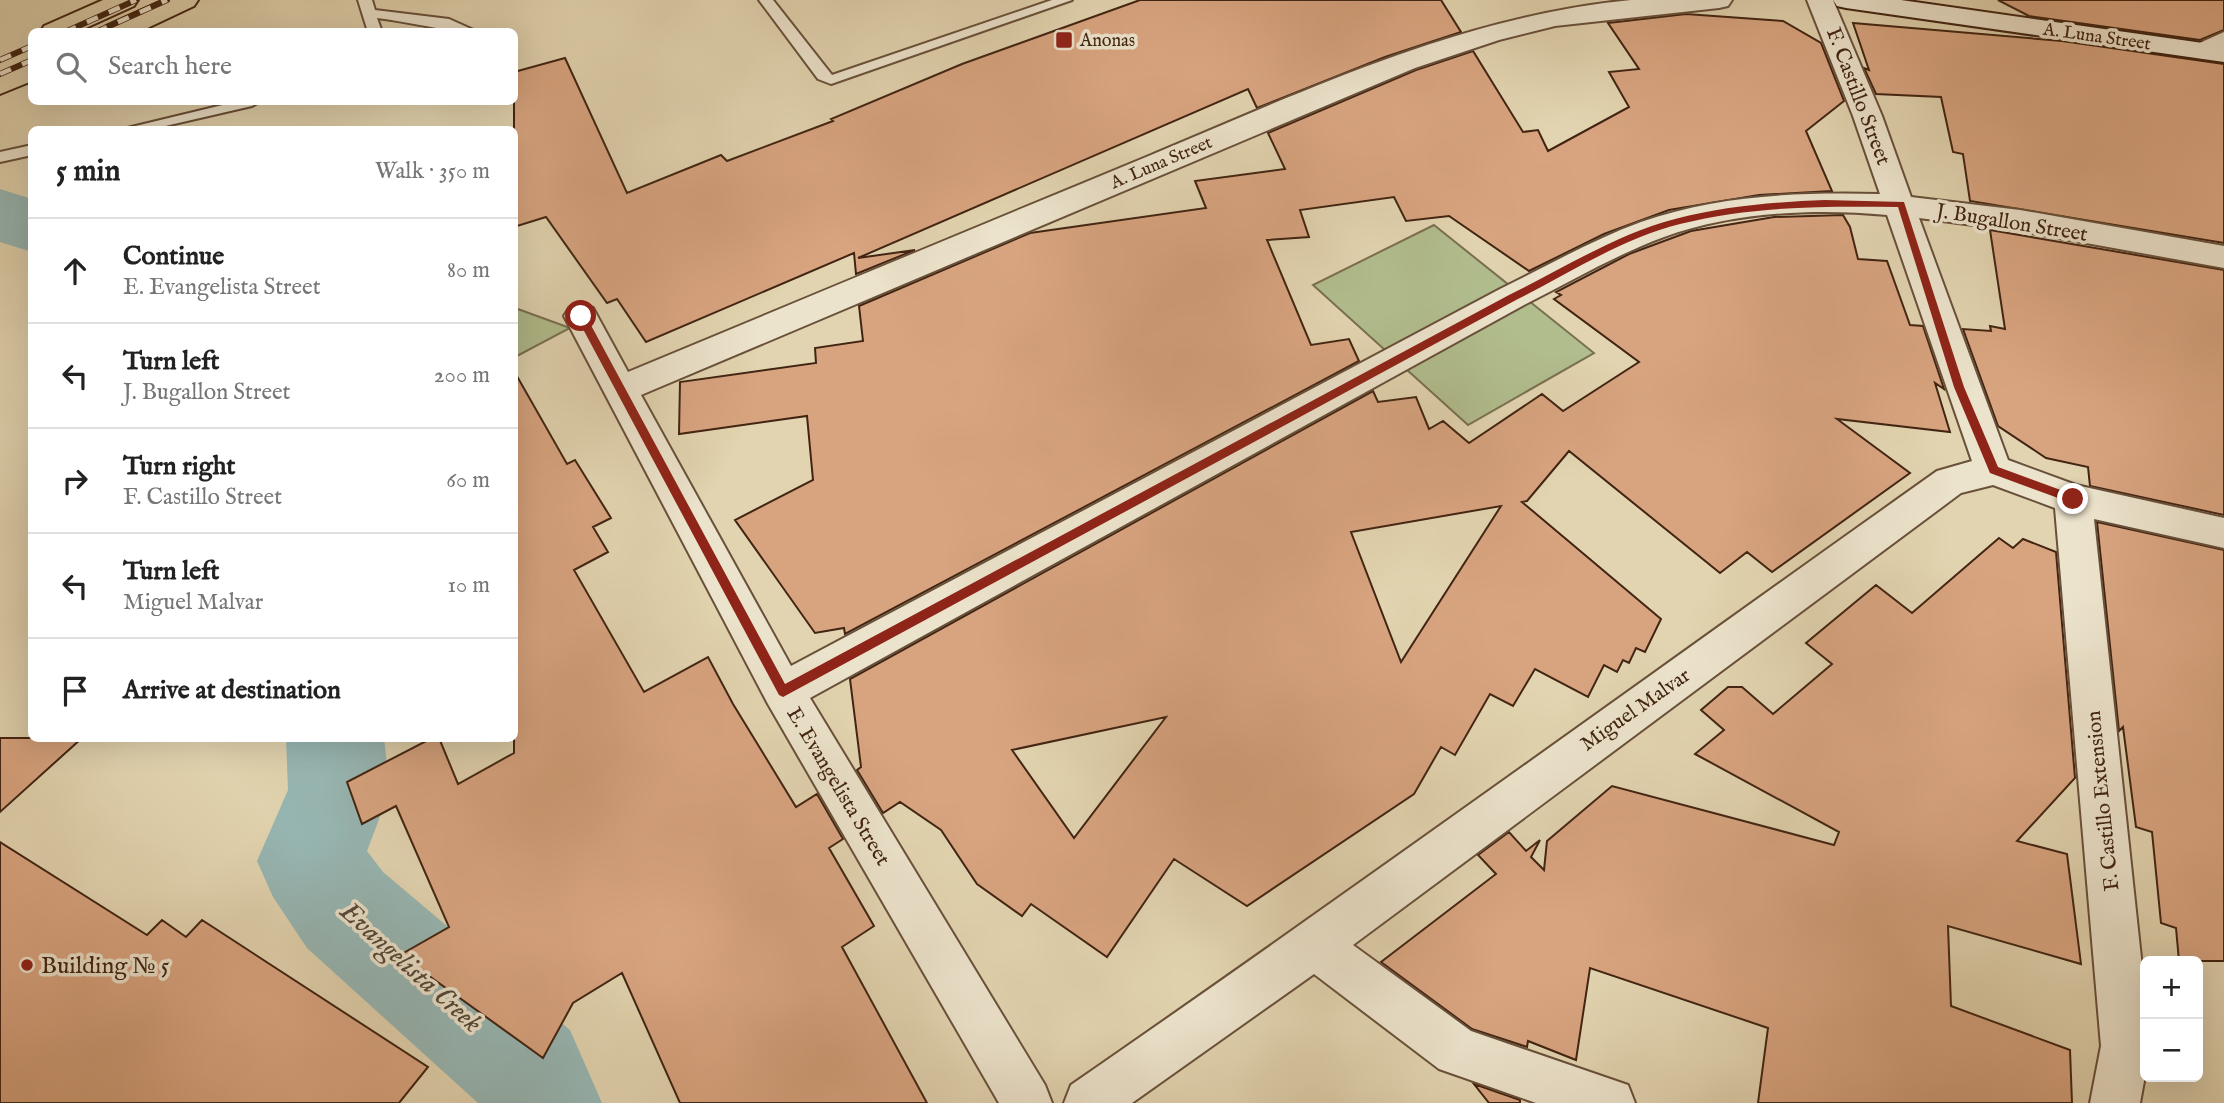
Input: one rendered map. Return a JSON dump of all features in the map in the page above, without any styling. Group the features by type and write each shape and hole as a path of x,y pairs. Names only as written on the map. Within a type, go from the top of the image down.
{"main road":[{"path":"63,28 125,0"},
{"path":"124,28 178,1"},
{"path":"0,86 28,72"}],"street":[{"name":"A. Luna Street","path":"621,389 1363,77 1471,38 1533,23 1607,10 1719,0"},
{"name":"F. Castillo Street","path":"1820,0 1901,204 1959,387 1994,470"},
{"name":"A. Luna Street","path":"1846,0 2218,49"},
{"name":"J. Bugallon Street","path":"783,691 1512,298 1627,241 1676,222 1758,206 1901,204 2224,257"},
{"name":"E. Evangelista Street","path":"581,316 783,691 1027,1103"},
{"path":"1994,470 2073,499 2224,533"},
{"name":"Miguel Malvar","path":"1089,1103 1314,945 1606,729 1950,481 1994,470"},
{"name":"F. Castillo Extension","path":"2073,499 2126,1046 2115,1103"},
{"path":"1314,945 1457,1051 1610,1103"}],"lane":[{"path":"766,0 823,76 831,80 1065,0"},
{"path":"374,28 367,7 449,23 462,28"},
{"path":"144,126 238,105"},
{"path":"0,157 28,151"}],"green space":[{"path":"1434,225 1594,353 1468,425 1313,285"},
{"path":"518,309 570,328 518,355"}],"building":[{"path":"1140,0 1441,0 1461,32 1385,57 1257,108 1248,89 858,258 915,250 856,274 854,253 646,342 617,299 607,303 546,217 518,226 518,126 514,126 514,105 518,105 518,71 565,58 627,193 721,155 727,161 833,121 831,119 962,64"},
{"path":"1998,0 2224,0 2224,30 2200,40 2029,16"},
{"path":"1686,14 1783,21 1821,43 1844,101 1806,131 1832,191 1759,195 1669,210 1604,234 1529,271 1449,216 1406,221 1394,197 1300,210 1309,237 1267,240 1311,345 1349,339 1359,361 845,634 844,628 815,633 735,520 813,480 807,416 679,434 680,382 816,363 815,348 863,341 859,306 1030,233 1206,208 1195,181 1285,169 1268,133 1416,70 1473,51 1523,132 1538,130 1548,151 1629,107 1609,72 1639,69 1608,23"},
{"path":"1853,23 2062,41 2224,64 2224,243 1970,201 1963,154 1953,152 1941,97 1876,94 1864,68 1869,70"},
{"path":"1843,215 1850,227 1858,259 1887,261 1910,325 1923,326 1944,389 1935,383 1950,432 1837,419 1910,473 1772,572 1747,552 1720,573 1569,451 1527,501 1522,502 1661,619 1645,652 1636,648 1629,663 1623,660 1617,672 1604,665 1588,697 1535,669 1513,706 1490,694 1455,755 1441,747 1414,794 1247,906 1174,859 1107,957 1031,904 1022,916 977,884 941,830 900,802 883,813 857,770 861,767 850,679 1373,391 1378,402 1416,397 1429,429 1443,421 1469,443 1542,394 1563,411 1639,362 1554,299 1561,295 1556,292 1629,254 1691,231 1774,217","holes":["1501,506 1401,662 1351,532","1166,717 1074,838 1012,750"]},
{"path":"1990,230 2224,270 2224,515 2090,486 2088,467 2046,458 1998,426 1963,329 1991,331 1990,326 2005,329"},
{"path":"518,378 567,464 575,460 611,518 593,527 608,552 574,570 644,692 708,657 733,704 796,807 817,794 843,839 829,848 874,926 842,947 927,1103 680,1103 622,973 573,1003 543,1058 400,955 449,927 396,806 362,824 347,782 424,742 441,742 458,784 514,753 514,742 518,742"},
{"path":"2097,522 2224,550 2224,961 2203,961 2203,956 2179,956 2176,928 2161,923 2152,832 2136,827 2123,727 2119,731"},
{"path":"1999,538 2013,548 2023,539 2056,552 2075,778 2017,841 2067,854 2081,964 1948,926 1951,1006 2070,1050 2072,1103 1758,1103 1768,1028 1590,968 1576,1060 1528,1041 1527,1047 1472,1029 1381,962 1496,874 1478,855 1509,832 1526,851 1540,840 1531,857 1544,870 1547,841 1612,786 1834,845 1839,832 1695,754 1724,730 1701,710 1728,687 1742,687 1773,714 1832,664 1806,643 1876,585 1912,613"},
{"path":"0,738 28,738 28,742 78,742 0,812"},
{"path":"0,842 147,935 162,920 186,937 202,920 428,1067 399,1103 0,1103"},
{"path":"1474,1084 1520,1100 1520,1103 1489,1103"}],"waterway":[{"name":"Evangelista Creek","path":"0,213 28,226"},
{"name":"Evangelista Creek","path":"335,742 339,790 310,861 345,910 529,1071 543,1103"}],"railway":[{"path":"74,28 136,0"},
{"path":"105,28 167,0"},
{"path":"0,60 28,48"},
{"path":"0,74 28,62"}],"place":[{"name":"Anonas","path":"1064,40"},
{"name":"Building № 5","path":"27,965"}],"route":[{"path":"581,316 783,691 1512,298 1627,241 1676,222 1758,206 1901,204 1959,387 1994,470 2073,499"}]}
